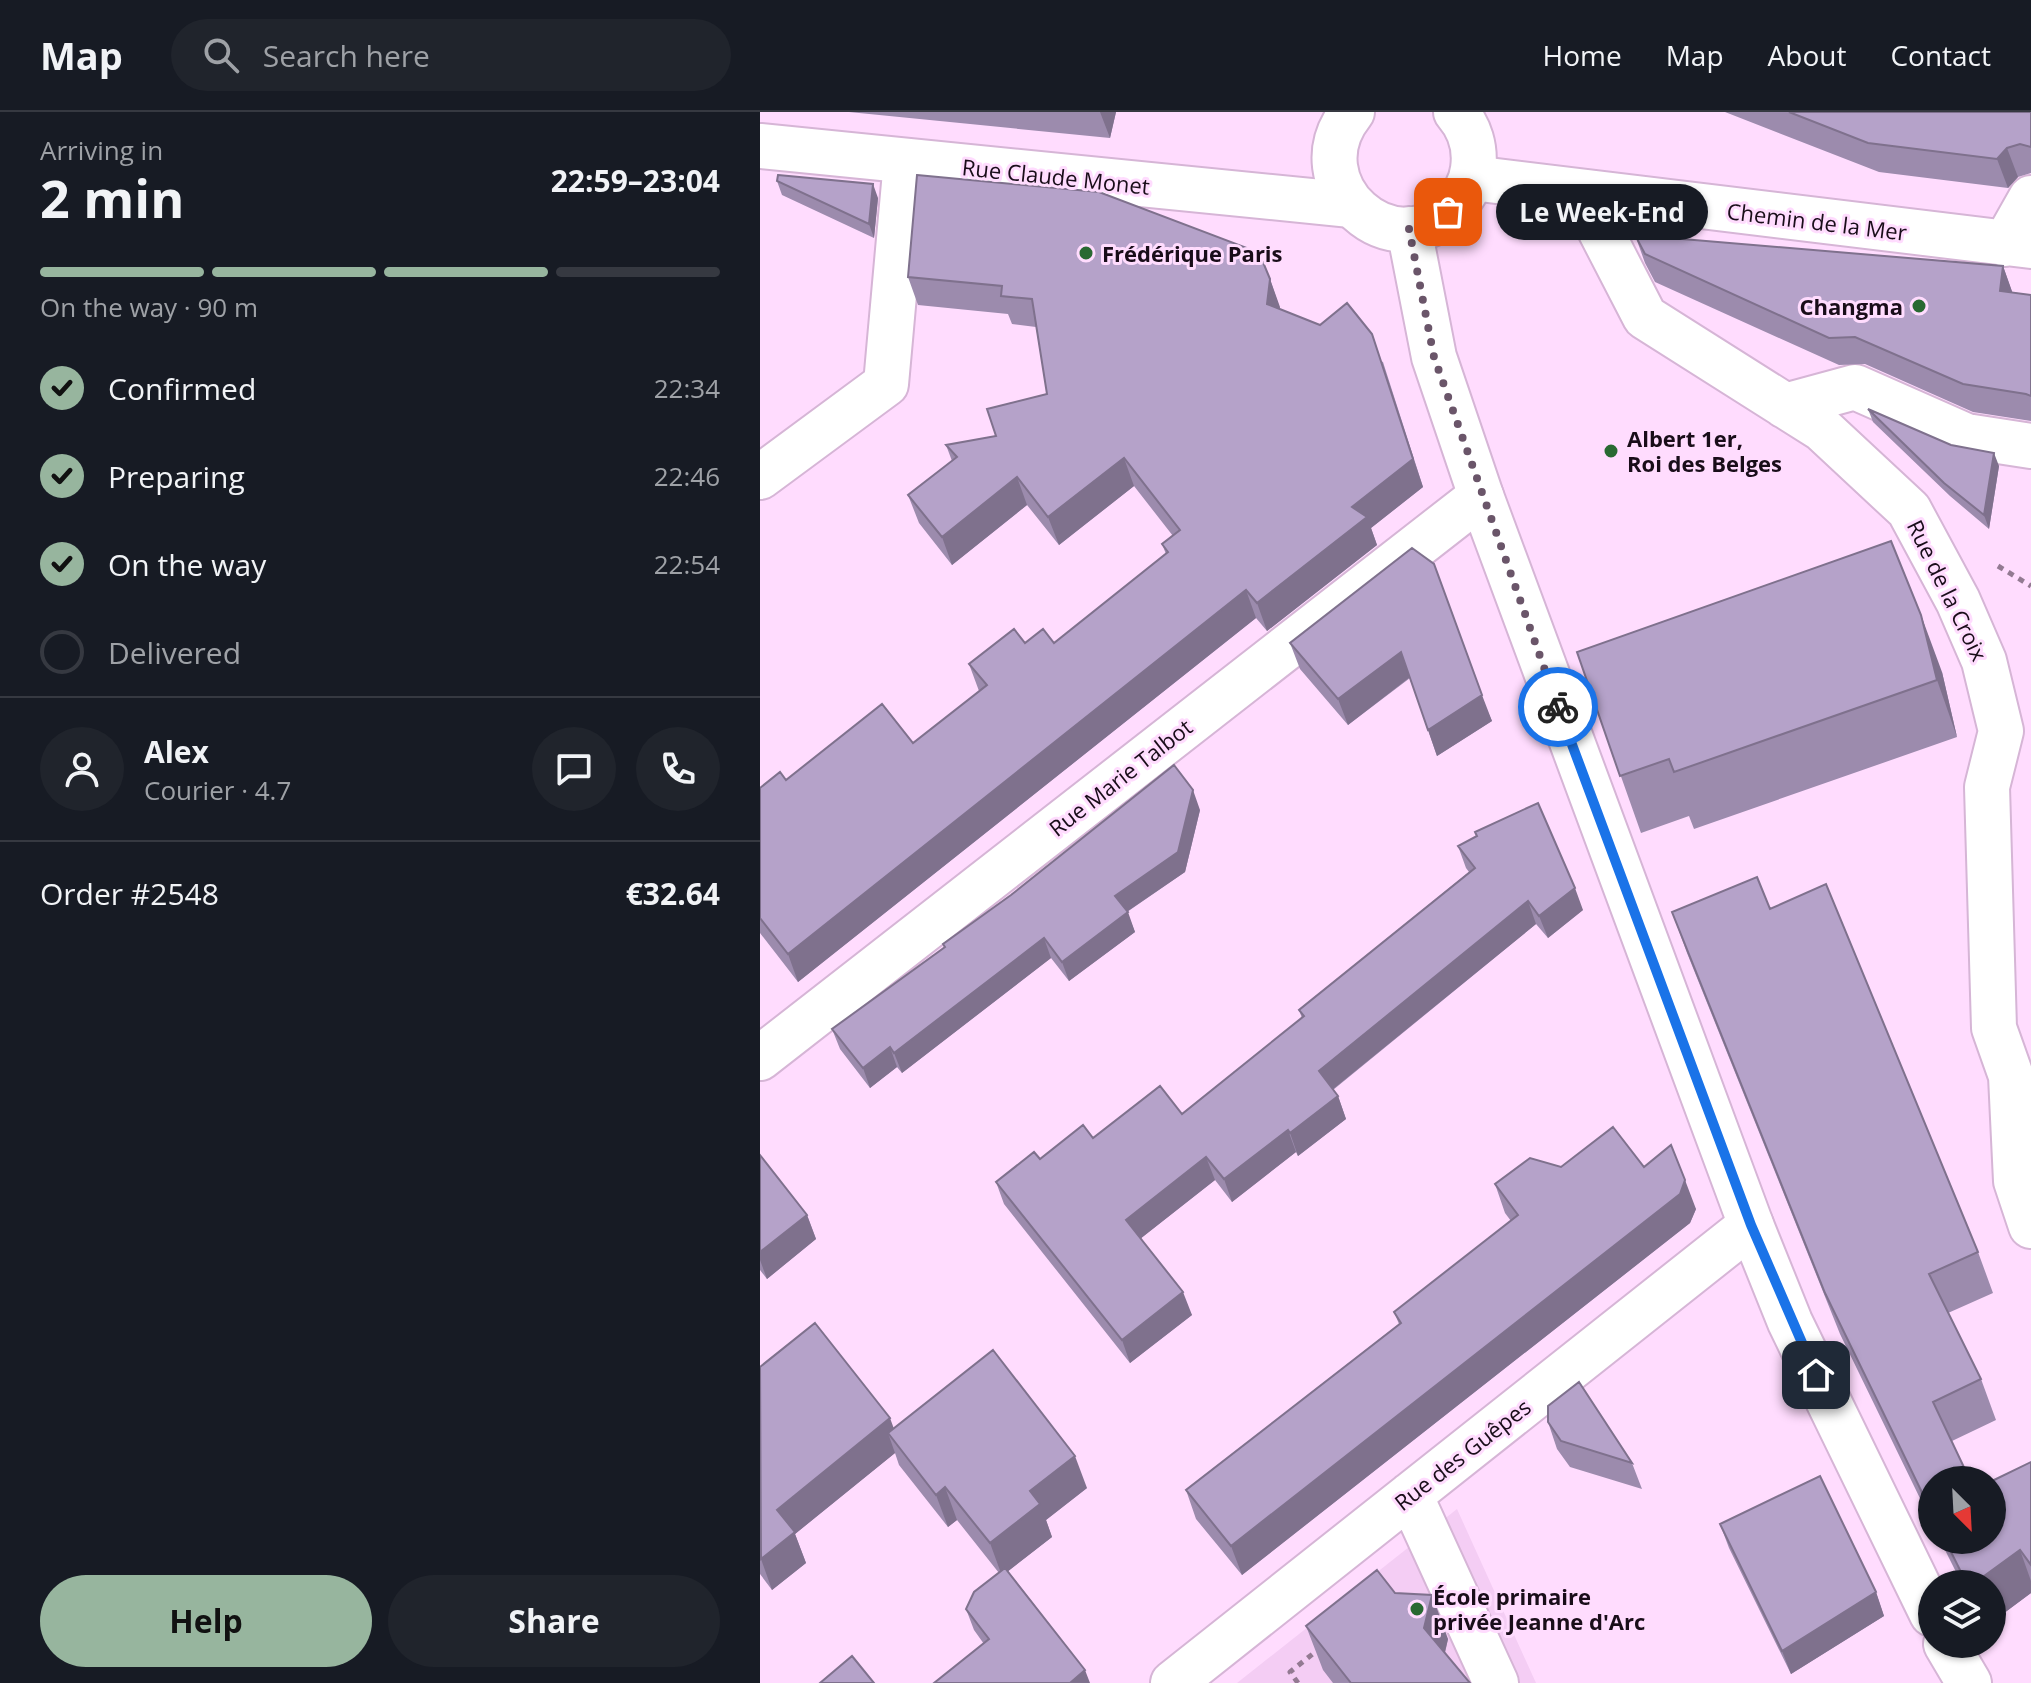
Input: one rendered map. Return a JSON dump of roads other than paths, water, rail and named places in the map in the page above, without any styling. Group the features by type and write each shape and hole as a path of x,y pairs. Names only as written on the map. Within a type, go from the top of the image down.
{"street":[{"path":"1352,112 1337,138 1334,156 1338,182 1351,205 1377,223 1409,229 1430,224 1448,212 1462,197 1472,178 1474,158 1471,137 1456,112"},
{"name":"Rue Claude Monet","path":"760,146 1351,205"},
{"path":"862,314 894,160"},
{"path":"760,477 886,384 894,160"},
{"name":"Chemin de la Mer","path":"1472,178 2018,245"},
{"name":"Rue de la Croix","path":"1581,193 1645,317 1822,429 1909,510 1958,601 1984,661 2001,731 1987,787 1994,1028 2011,1076 2016,1181 2031,1226"},
{"path":"2018,245 2031,198"},
{"path":"1409,229 1434,357 1481,496 1751,1225 1790,1322 1918,1585"},
{"path":"1785,406 1855,387 1966,436 2031,446"},
{"name":"Rue Marie Talbot","path":"760,1058 1481,496"},
{"name":"Rue des Guêpes","path":"1173,1683 1751,1225"},
{"path":"1410,1495 1496,1683"},
{"path":"1954,1658 1969,1683"}],"place":[{"name":"Le Week-End","path":"1448,212"},
{"name":"Frédérique Paris","path":"1086,253"},
{"name":"Changma","path":"1919,306"},
{"name":"Albert 1er, Roi des Belges","path":"1611,451"},
{"name":"École primaire privée Jeanne d'Arc","path":"1417,1609"}]}
